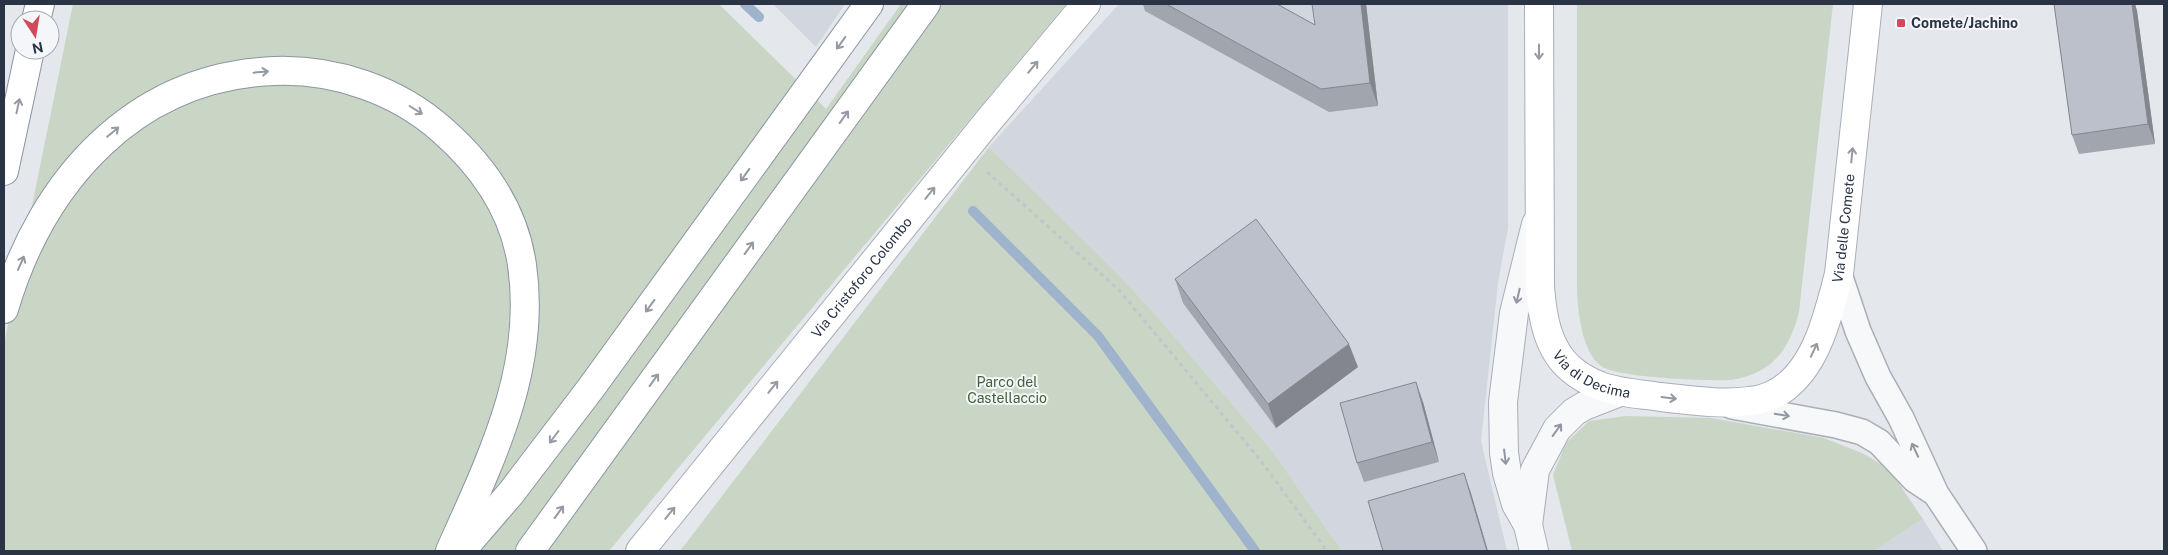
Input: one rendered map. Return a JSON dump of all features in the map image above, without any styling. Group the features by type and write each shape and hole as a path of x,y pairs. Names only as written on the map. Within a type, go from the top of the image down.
{"main road":[{"path":"461,551 511,493 591,388 870,4"},
{"path":"530,551 926,4"},
{"name":"Via Cristoforo Colombo","path":"640,551 964,151 1086,4"},
{"name":"Via di Decima","path":"1539,4 1539,215 1541,303 1546,328 1553,345 1564,362 1578,374 1601,387 1620,392"},
{"name":"Via delle Comete","path":"1839,274 1868,4"},
{"path":"4,171 28,60"},
{"path":"4,309 20,265 55,198 108,136 142,110 161,99 213,79 239,74 297,70 329,74 362,84 402,101 429,118 472,158 485,176 508,218 522,264 523,331 521,355 511,399 495,451 450,551"},
{"path":"1620,392 1717,403 1761,399 1779,391 1800,373 1817,344 1831,306 1839,274"}],"street":[{"name":"Via di Decima","path":"1531,538 1516,504 1507,473 1504,453 1503,402 1514,314 1539,215"},
{"name":"Via delle Comete","path":"1839,274 1858,331 1872,364 1901,418 1936,494 1974,551"},
{"name":"Via di Decima","path":"1531,538 1535,470 1557,429 1574,412 1584,406 1620,392"},
{"name":"Via delle Comete","path":"1717,403 1836,424 1862,432 1879,442 1914,479 1936,494"}],"path":[{"path":"964,151 1019,203 1119,290 1261,461 1327,551"}],"shaded area":[{"path":"773,4 845,4 816,47"},
{"path":"1119,4 1508,4 1508,228 1498,283 1481,441 1507,551 1342,551 1273,452 1156,315 1119,275 989,147"},
{"path":"1923,519 1943,551 1874,551"}],"green space":[{"path":"73,4 719,4 826,109 901,4 1066,4 609,551 4,551 4,344"},
{"path":"1577,4 1833,4 1799,312 1795,326 1784,349 1768,366 1758,372 1731,380 1644,376 1611,370 1601,366 1589,351 1582,332 1577,291"},
{"name":"Parco del Castellaccio","path":"989,147 1119,275 1156,315 1273,452 1342,551 680,551"},
{"path":"1626,416 1711,418 1824,438 1864,454 1889,469 1923,519 1874,551 1572,551 1553,475 1566,443 1589,421"}],"building":[{"path":"1166,4 1277,4 1315,25 1312,4 1361,4 1370,83 1321,89"},
{"path":"2054,4 2132,4 2148,124 2072,135"},
{"path":"1256,219 1349,344 1268,404 1175,279"},
{"path":"1416,382 1432,442 1357,463 1340,403"},
{"path":"1464,473 1487,551 1383,551 1368,501"}],"waterway":[{"path":"745,4 759,17"},
{"path":"973,211 1098,336 1255,551"}],"place":[{"name":"Comete/Jachino","path":"1901,23"}]}
